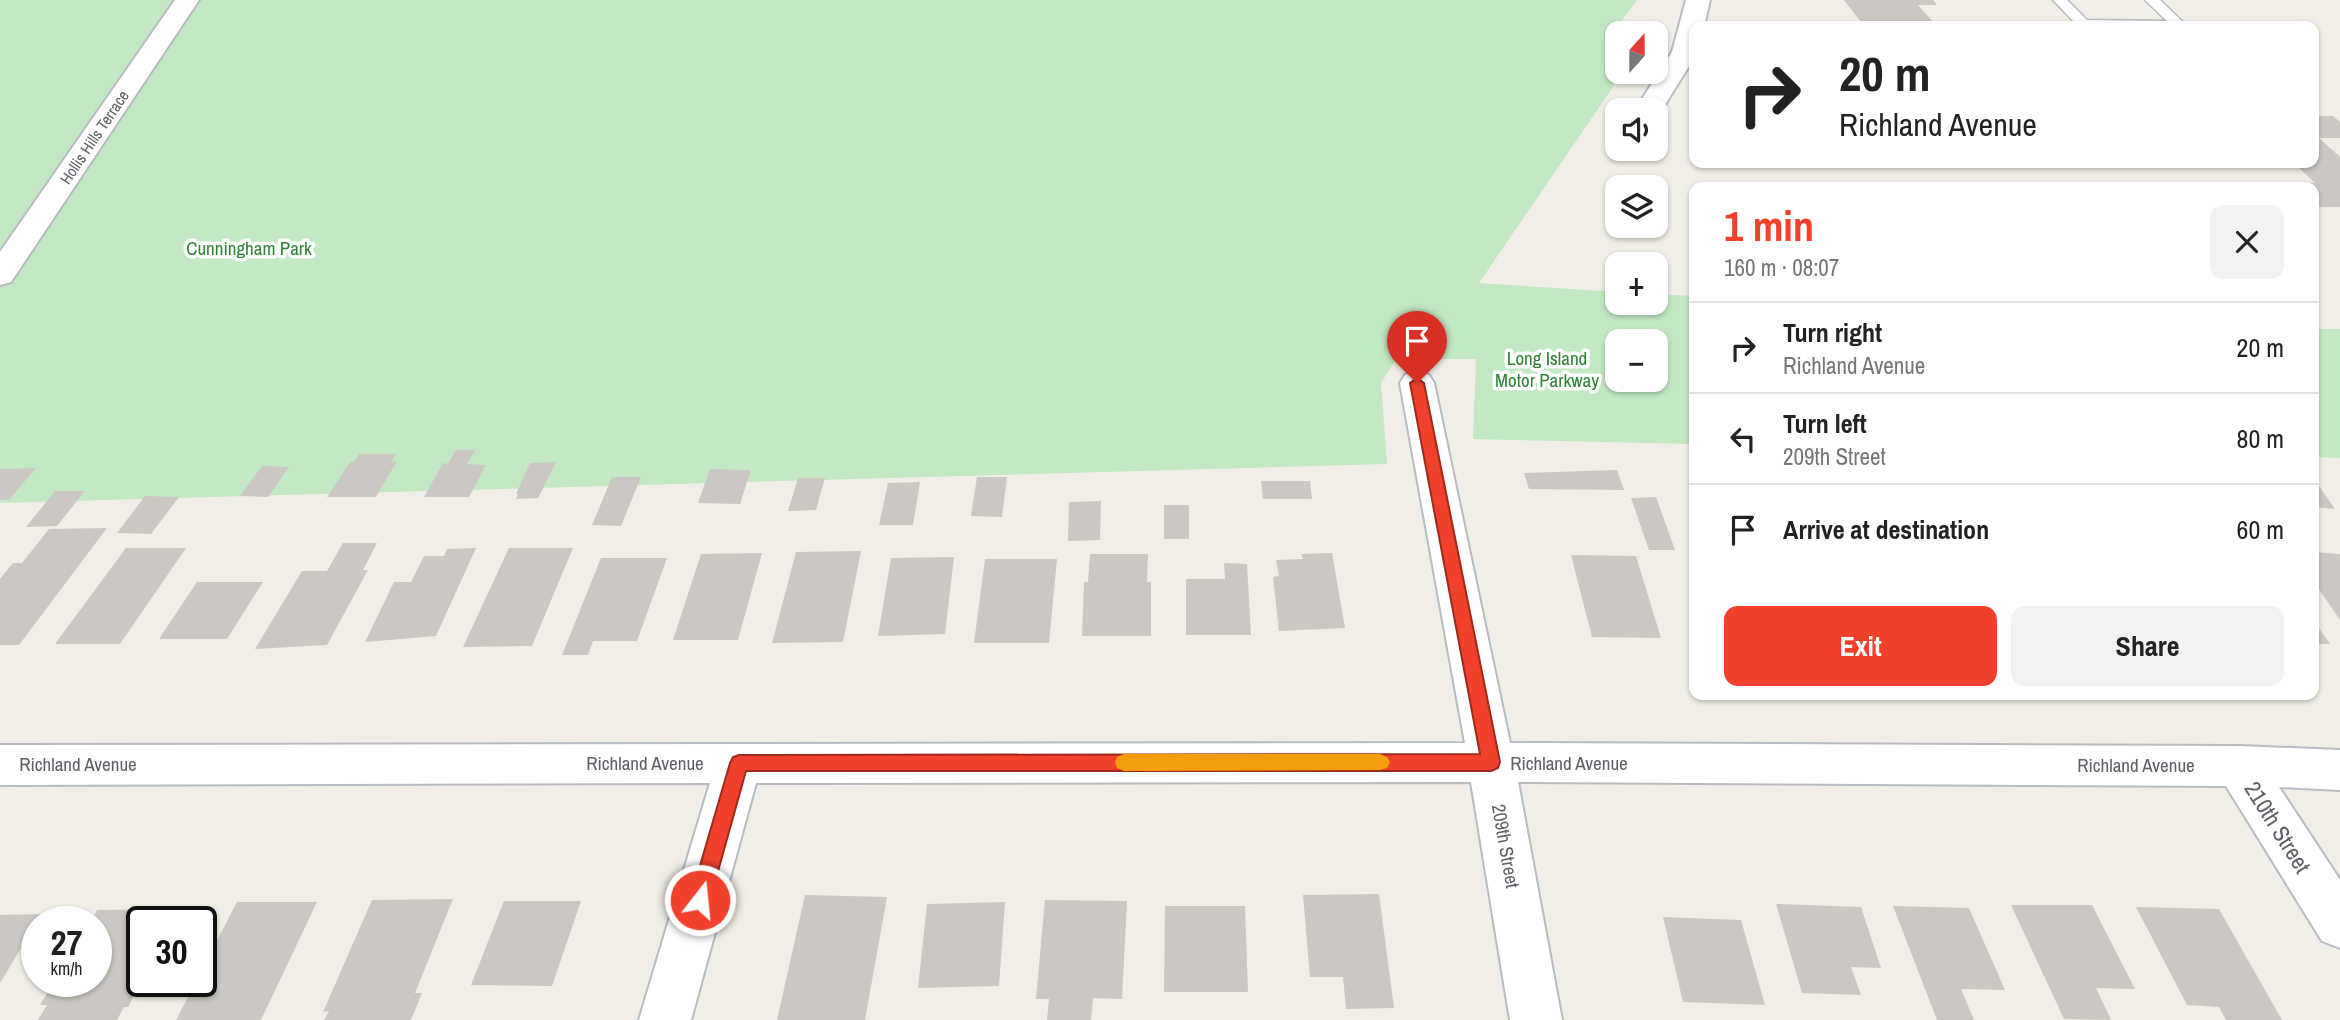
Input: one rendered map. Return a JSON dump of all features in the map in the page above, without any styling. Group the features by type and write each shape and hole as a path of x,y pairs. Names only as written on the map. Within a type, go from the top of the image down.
{"street":[{"name":"Hollis Hills Terrace","path":"0,275 187,0"},
{"path":"1693,21 1698,0"},
{"path":"1656,98 1685,52 1689,36"},
{"name":"209th Street","path":"1417,383 1491,762 1536,1020"},
{"name":"Richland Avenue","path":"0,765 1491,762 2239,766 2340,771"},
{"path":"665,1020 739,763"},
{"name":"210th Street","path":"2239,766 2340,924"}],"lane":[{"path":"2060,0 2080,21"},
{"path":"2152,0 2175,21"}],"green space":[{"name":"Cunningham Park","path":"0,0 1637,0 1622,21 1605,21 1605,84 1613,84 1613,87 1479,283 1605,291 1605,315 1668,315 1668,295 1689,296 1689,444 1473,439 1476,359 1396,359 1381,383 1387,464 0,503"},
{"path":"2319,329 2340,329 2340,458 2319,457"}],"building":[{"path":"1844,0 1933,0 1937,5 1918,5 1932,21 1860,21"},
{"path":"2319,116 2333,116 2340,122 2340,138 2319,138"},
{"path":"2319,138 2340,157 2340,207 2319,207 2319,182 2314,182 2299,168 2319,168"},
{"path":"456,450 475,450 467,464 486,465 469,497 424,497 443,463 448,464"},
{"path":"359,454 396,454 391,462 397,461 376,497 327,497 350,462 354,462"},
{"path":"556,462 538,498 516,499 530,463"},
{"path":"262,466 289,467 268,497 240,496"},
{"path":"36,468 9,500 0,500 0,469"},
{"path":"710,469 751,470 740,504 698,503"},
{"path":"1617,470 1624,490 1529,489 1524,473"},
{"path":"612,477 641,477 621,526 592,525"},
{"path":"977,477 1007,477 1002,517 971,516"},
{"path":"798,478 825,478 816,510 788,511"},
{"path":"1261,481 1310,481 1312,499 1263,499"},
{"path":"920,482 913,525 879,525 888,483"},
{"path":"2319,486 2335,509 2319,507"},
{"path":"55,491 85,491 57,526 26,527"},
{"path":"145,496 179,497 151,534 117,533"},
{"path":"1656,497 1675,550 1649,550 1631,498"},
{"path":"1101,501 1100,540 1068,541 1069,502"},
{"path":"1164,505 1189,505 1189,539 1164,539"},
{"path":"107,528 19,645 0,645 0,579 13,563 22,563 49,529"},
{"path":"343,543 377,543 363,570 368,570 327,645 255,649 302,571 327,571"},
{"path":"126,548 186,548 120,644 55,644"},
{"path":"476,548 436,636 365,642 394,582 411,582 424,556 444,556 447,549"},
{"path":"509,548 573,548 532,646 463,647"},
{"path":"861,551 843,642 772,643 796,552"},
{"path":"2319,552 2340,554 2340,620 2319,589"},
{"path":"762,553 738,640 673,640 701,554"},
{"path":"1332,553 1345,628 1279,631 1273,577 1279,576 1276,560 1303,559 1301,554"},
{"path":"1090,554 1148,554 1151,636 1082,636 1084,582 1088,582"},
{"path":"1571,555 1636,556 1661,638 1592,637"},
{"path":"954,557 945,634 878,636 891,558"},
{"path":"601,558 667,558 637,641 593,641 588,655 562,655"},
{"path":"985,559 1057,559 1049,643 974,643"},
{"path":"1224,563 1247,564 1251,635 1186,635 1186,579 1225,579"},
{"path":"197,582 263,582 227,639 159,639"},
{"path":"2319,628 2330,644 2319,644"},
{"path":"1379,894 1394,1008 1346,1009 1343,977 1310,977 1303,895"},
{"path":"805,895 887,897 865,1020 777,1020"},
{"path":"453,899 415,993 422,993 411,1020 324,1020 329,1011 323,1012 372,900"},
{"path":"1045,900 1127,901 1122,999 1093,998 1091,1020 1047,1020 1049,999 1036,999"},
{"path":"504,901 581,901 552,986 471,985"},
{"path":"237,902 317,902 261,1020 176,1020 188,997 217,997 217,940"},
{"path":"1005,902 999,986 918,988 927,904"},
{"path":"1776,904 1861,907 1881,968 1851,967 1861,995 1802,993"},
{"path":"2011,905 2092,905 2135,989 2096,988 2111,1020 2064,1019"},
{"path":"1165,906 1245,906 1248,992 1164,992"},
{"path":"1893,906 1969,908 2005,990 1961,989 1974,1020 1937,1020"},
{"path":"2136,907 2219,909 2282,1020 2226,1020 2219,1007 2187,1005"},
{"path":"112,910 126,910 126,997 133,997 128,1007 124,1007 117,1020 38,1020 47,1005 40,1005 45,997 112,997"},
{"path":"21,914 21,948 0,983 0,915"},
{"path":"1663,917 1741,920 1765,1005 1683,1002"}],"slow traffic":[{"path":"1124,762 1380,762"}],"route":[{"path":"700,900 739,763 1491,762 1417,383"}],"park label":[{"name":"Long Island Motor Parkway","path":"1547,369"}]}
